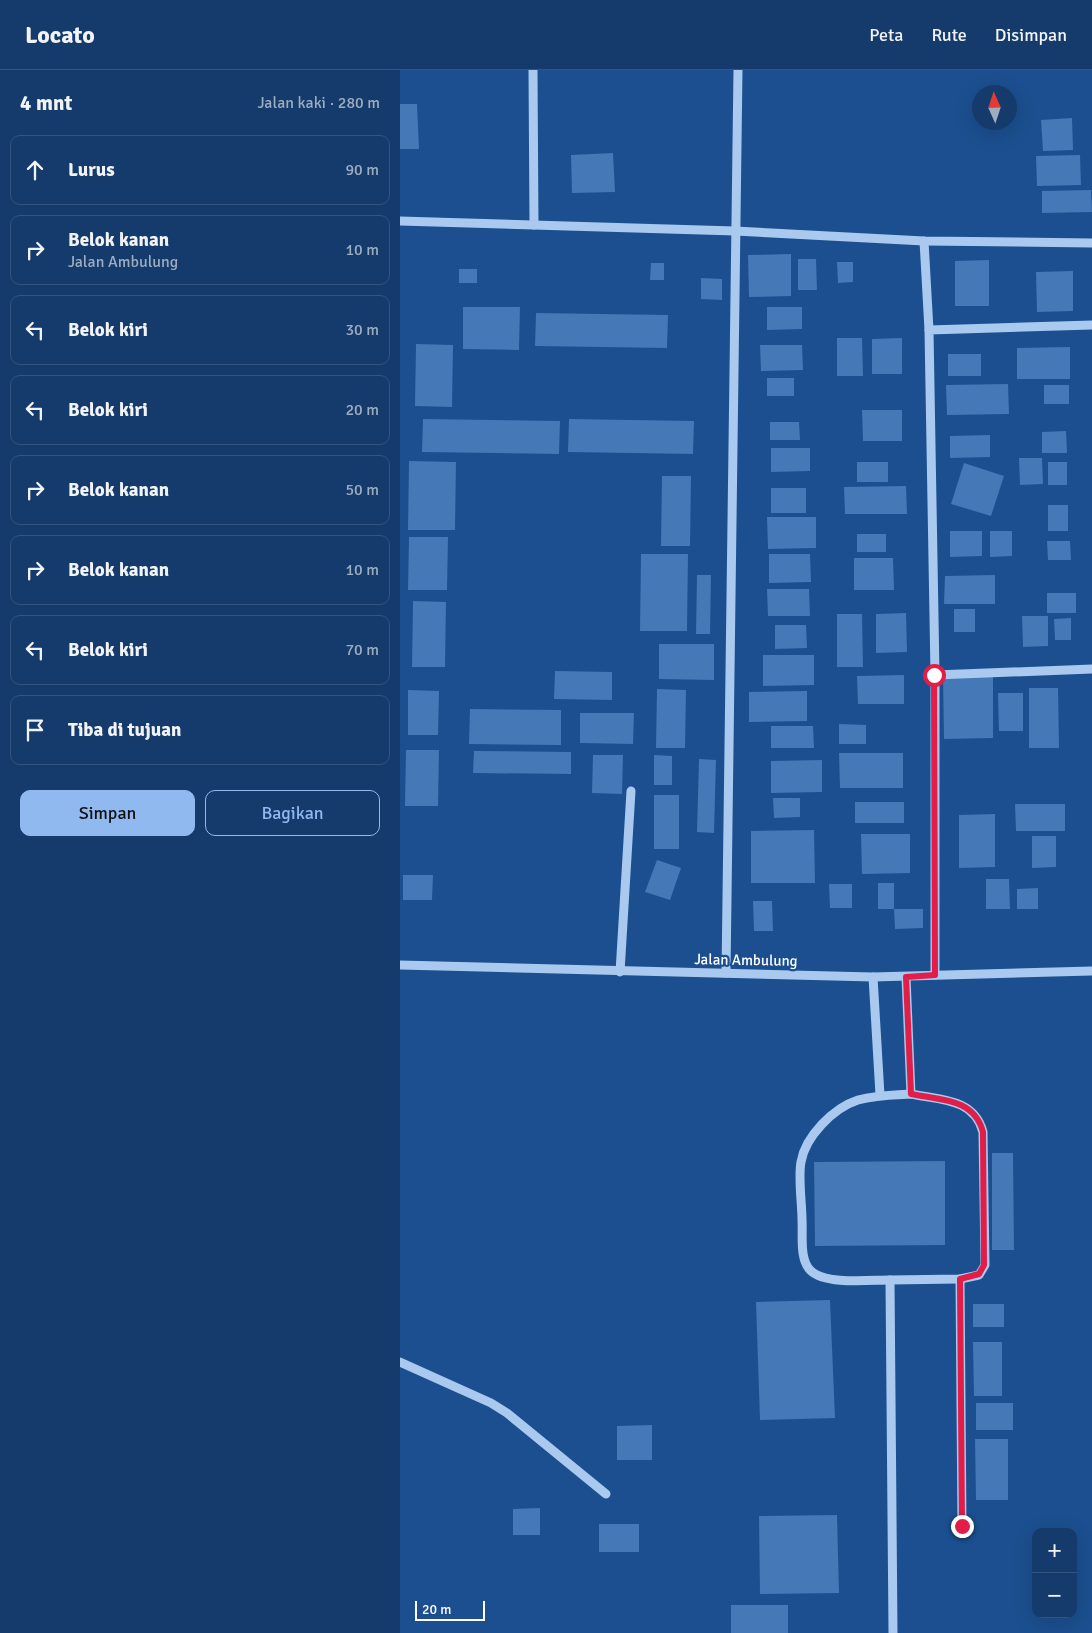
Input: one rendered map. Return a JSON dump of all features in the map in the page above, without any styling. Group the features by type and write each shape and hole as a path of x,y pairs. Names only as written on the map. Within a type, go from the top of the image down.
{"street":[{"path":"533,70 534,225"},
{"path":"726,973 738,70"},
{"path":"400,221 736,231 924,241 1092,243"},
{"path":"924,241 929,330 934,675 935,975"},
{"path":"929,330 1092,325"},
{"path":"934,675 1092,669"},
{"path":"620,972 631,791"},
{"name":"Jalan Ambulung","path":"400,966 873,977 1092,971"},
{"path":"873,977 880,1095"},
{"path":"906,977 911,1094"},
{"path":"911,1094 962,1105 968,1107 980,1122 983,1132 984,1265 979,1274 960,1279 832,1280 810,1271 803,1254 801,1163 807,1144 819,1127 843,1108 856,1101 880,1095 911,1094"},
{"path":"960,1279 962,1526"},
{"path":"890,1280 893,1633"},
{"path":"400,1362 499,1408 524,1426 606,1494"}],"building":[{"path":"400,104 417,104 419,149 400,149"},
{"path":"1072,118 1073,150 1043,151 1041,120"},
{"path":"613,153 615,192 572,193 571,155"},
{"path":"1080,155 1081,185 1037,186 1036,156"},
{"path":"1091,190 1092,212 1042,213 1042,191"},
{"path":"791,254 791,296 749,297 748,255"},
{"path":"798,259 816,259 817,290 798,290"},
{"path":"989,260 989,306 955,306 955,261"},
{"path":"837,262 853,262 853,282 838,283"},
{"path":"651,263 664,263 664,280 650,280"},
{"path":"459,269 477,269 477,283 459,283"},
{"path":"1073,271 1073,311 1037,312 1036,272"},
{"path":"701,278 722,279 722,300 701,299"},
{"path":"463,307 520,307 519,350 463,349"},
{"path":"767,307 802,307 802,329 767,330"},
{"path":"536,313 668,315 667,348 535,346"},
{"path":"837,338 862,338 863,376 837,376"},
{"path":"902,338 902,374 872,374 872,339"},
{"path":"416,344 453,345 452,407 415,406"},
{"path":"760,345 802,345 803,370 761,371"},
{"path":"1070,347 1070,379 1017,379 1017,348"},
{"path":"948,354 981,354 981,376 948,376"},
{"path":"767,378 794,378 794,396 767,396"},
{"path":"1008,384 1009,414 947,415 946,385"},
{"path":"1044,385 1069,385 1069,404 1044,404"},
{"path":"862,410 902,410 902,441 863,441"},
{"path":"423,419 560,421 559,454 422,452"},
{"path":"569,419 694,421 693,454 568,452"},
{"path":"770,422 799,422 800,440 770,440"},
{"path":"1066,431 1067,453 1042,453 1042,432"},
{"path":"990,435 990,457 950,458 950,436"},
{"path":"771,448 810,448 810,471 771,472"},
{"path":"1019,458 1042,458 1043,484 1020,485"},
{"path":"409,461 456,462 455,530 408,530"},
{"path":"857,462 888,462 888,482 857,482"},
{"path":"1048,462 1067,462 1067,485 1048,485"},
{"path":"964,463 1004,476 991,516 951,504"},
{"path":"662,476 691,476 690,546 661,546"},
{"path":"906,486 907,514 845,514 844,487"},
{"path":"771,488 806,488 806,513 771,513"},
{"path":"1048,505 1068,505 1068,531 1048,531"},
{"path":"767,517 816,517 816,548 768,549"},
{"path":"950,531 982,531 982,556 950,557"},
{"path":"990,531 1012,531 1012,556 990,557"},
{"path":"857,534 886,534 886,552 857,552"},
{"path":"409,537 448,537 447,590 408,590"},
{"path":"1047,541 1070,541 1071,560 1048,560"},
{"path":"641,554 688,554 687,631 640,631"},
{"path":"769,554 810,554 811,582 769,583"},
{"path":"854,558 893,558 894,590 854,590"},
{"path":"697,575 711,575 710,634 696,634"},
{"path":"995,575 995,604 944,604 945,576"},
{"path":"767,589 809,589 810,616 768,616"},
{"path":"1047,593 1076,593 1076,613 1047,613"},
{"path":"413,601 446,602 445,667 412,667"},
{"path":"954,609 975,609 975,632 954,632"},
{"path":"906,613 907,652 876,653 876,614"},
{"path":"837,614 862,614 863,667 837,667"},
{"path":"1022,616 1048,616 1048,646 1023,647"},
{"path":"1071,618 1071,640 1055,640 1054,619"},
{"path":"775,625 806,625 807,648 775,649"},
{"path":"659,644 714,644 714,680 659,679"},
{"path":"763,655 814,655 814,685 763,686"},
{"path":"555,671 612,672 612,700 554,699"},
{"path":"904,675 904,704 858,704 857,676"},
{"path":"943,677 993,677 993,738 944,739"},
{"path":"1029,688 1058,688 1059,748 1029,748"},
{"path":"657,689 686,690 685,748 656,748"},
{"path":"408,690 439,691 438,735 408,735"},
{"path":"807,691 807,721 749,722 749,692"},
{"path":"998,693 1023,693 1023,731 999,731"},
{"path":"470,709 561,710 561,745 469,744"},
{"path":"580,713 634,713 633,744 580,743"},
{"path":"839,724 866,725 866,744 839,744"},
{"path":"771,726 813,726 814,748 771,748"},
{"path":"406,750 439,750 438,806 405,806"},
{"path":"474,751 571,752 571,774 473,773"},
{"path":"839,753 903,753 903,788 840,788"},
{"path":"593,755 623,755 622,794 592,793"},
{"path":"654,755 672,756 672,785 654,785"},
{"path":"699,759 716,760 714,833 697,832"},
{"path":"822,760 822,792 771,793 771,761"},
{"path":"654,795 679,795 679,849 654,849"},
{"path":"773,798 800,798 800,817 774,818"},
{"path":"855,802 904,802 904,823 855,823"},
{"path":"1015,804 1065,804 1065,831 1016,831"},
{"path":"995,814 995,867 959,868 959,815"},
{"path":"814,830 815,883 751,883 751,831"},
{"path":"861,834 910,834 910,873 862,874"},
{"path":"1032,836 1056,836 1056,867 1032,868"},
{"path":"657,860 681,868 670,900 645,892"},
{"path":"403,875 433,875 432,900 403,900"},
{"path":"986,879 1009,879 1010,909 986,909"},
{"path":"878,883 894,883 894,909 878,909"},
{"path":"829,884 852,884 852,908 830,908"},
{"path":"1038,888 1038,909 1017,909 1017,889"},
{"path":"753,901 772,901 773,931 754,931"},
{"path":"894,909 923,909 923,928 895,929"},
{"path":"992,1153 1013,1153 1014,1250 992,1250"},
{"path":"945,1161 945,1245 815,1246 814,1162"},
{"path":"830,1300 835,1418 760,1420 756,1302"},
{"path":"973,1304 1004,1304 1004,1327 973,1327"},
{"path":"973,1342 1002,1342 1002,1396 974,1396"},
{"path":"976,1403 1013,1403 1013,1430 976,1430"},
{"path":"652,1425 652,1460 617,1460 617,1426"},
{"path":"975,1439 1008,1439 1008,1500 976,1500"},
{"path":"540,1508 540,1535 513,1535 513,1509"},
{"path":"837,1515 839,1593 760,1594 759,1516"},
{"path":"599,1524 639,1524 639,1552 599,1552"},
{"path":"731,1605 788,1605 788,1633 731,1633"}],"route":[{"path":"934,675 935,975 906,977 911,1094 968,1107 980,1122 983,1132 984,1265 979,1274 960,1279 962,1526"}]}
